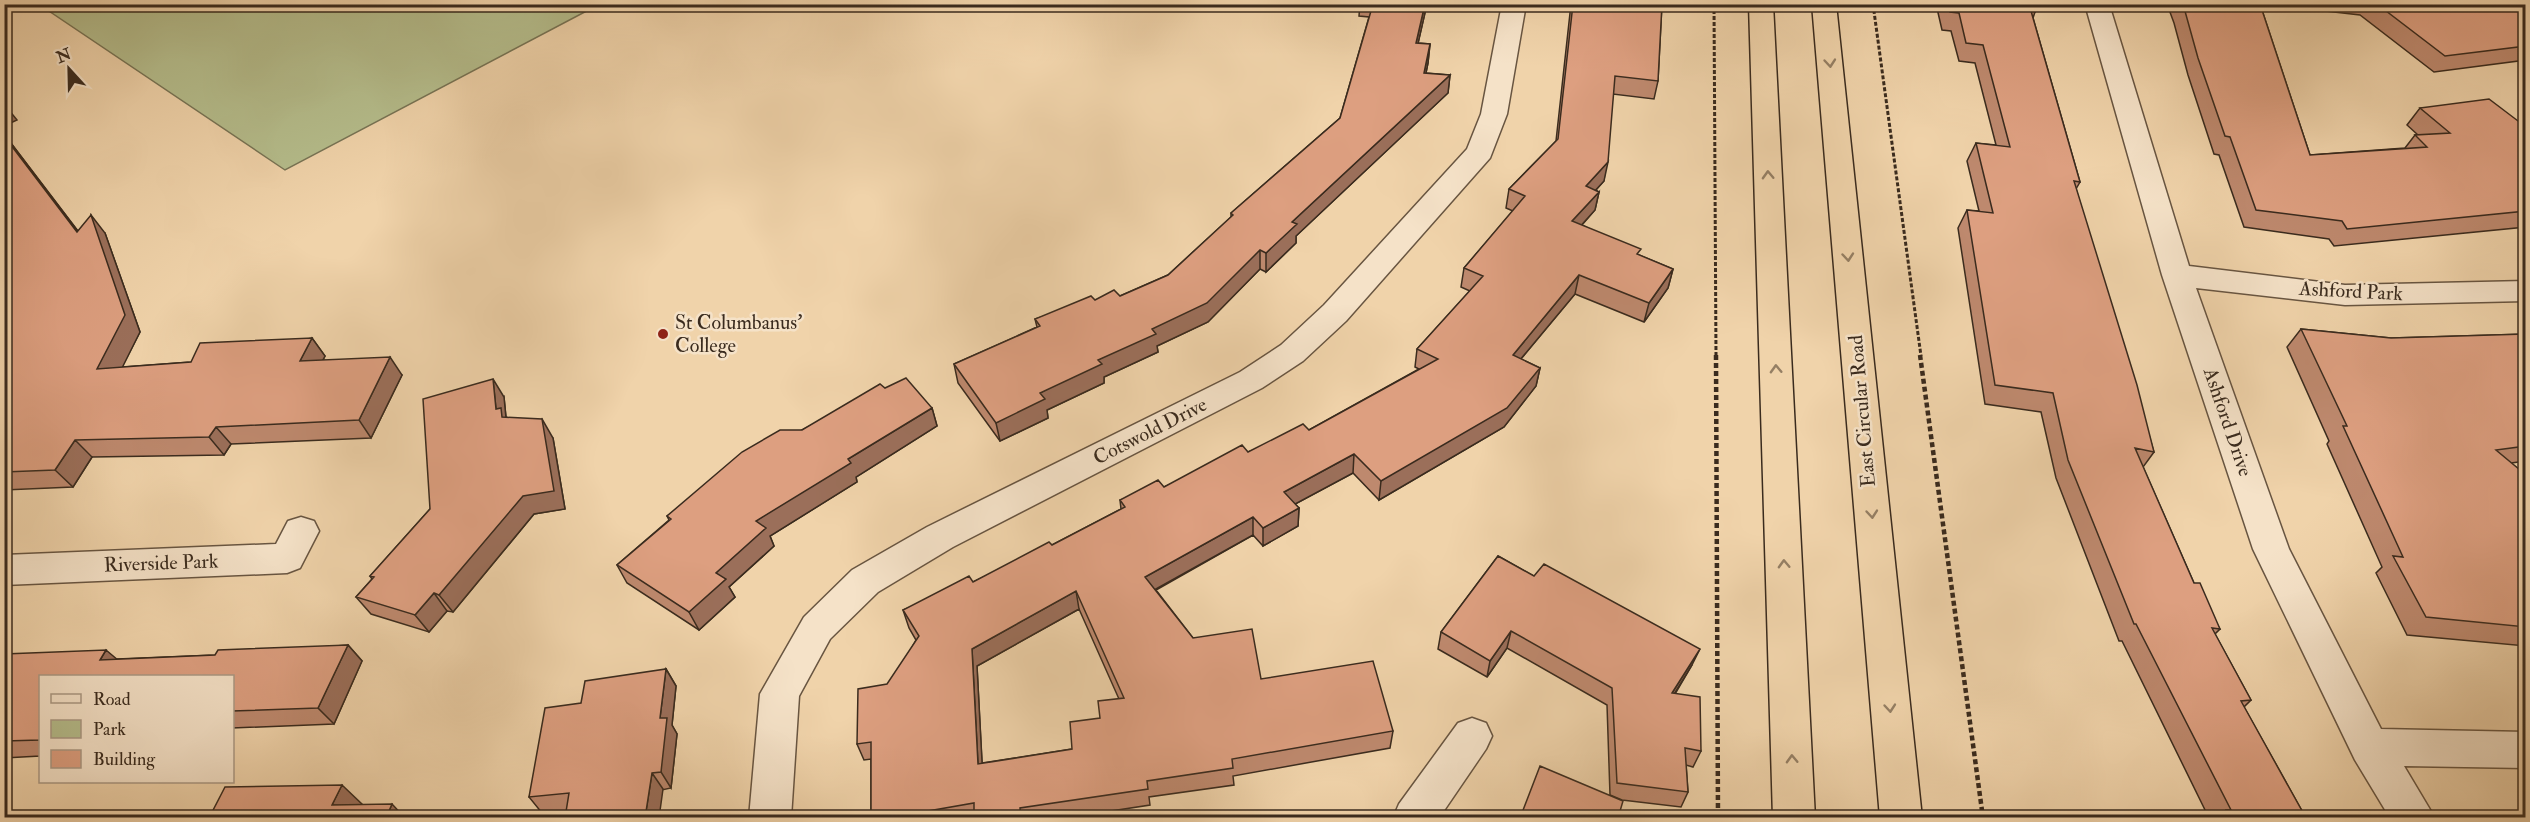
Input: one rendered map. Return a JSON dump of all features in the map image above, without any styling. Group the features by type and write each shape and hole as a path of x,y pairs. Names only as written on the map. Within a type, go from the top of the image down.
{"highway":[{"path":"1761,4 1794,818"},
{"name":"East Circular Road","path":"1824,4 1901,818"}],"street":[{"name":"Cotswold Drive","path":"770,818 780,694 817,628 864,581 940,537 1251,380 1292,353 1335,313 1480,152 1494,114 1514,4"},
{"name":"Ashford Drive","path":"2097,4 2177,275 2271,549 2369,747 2414,818"},
{"name":"Ashford Park","path":"2177,275 2345,295 2526,291"},
{"name":"Riverside Park","path":"4,570 287,558 301,531"},
{"path":"1414,818 1472,736"},
{"path":"2369,747 2526,750"}],"path":[{"path":"1714,4 1718,818"},
{"path":"1873,4 1983,818"}],"green space":[{"path":"40,5 598,5 285,170"}],"building":[{"path":"1373,4 1425,4 1416,43 1430,44 1424,73 1450,75 1292,222 1297,224 1266,253 1260,250 1207,303 1152,329 1156,334 1098,360 1102,364 1040,393 1045,399 996,423 954,364 1040,326 1035,319 1091,296 1095,300 1114,290 1120,296 1168,275 1233,215 1231,213 1340,118"},
{"path":"1573,4 1662,4 1658,81 1615,76 1608,162 1586,186 1599,192 1572,221 1641,249 1637,254 1673,269 1649,303 1579,275 1513,355 1540,368 1507,408 1381,481 1354,454 1284,492 1299,508 1263,528 1253,517 1145,577 1193,638 1252,629 1261,679 1373,661 1393,731 1232,759 1233,768 1147,781 1148,789 1020,808 1021,818 974,818 974,803 888,818 871,818 871,742 857,744 858,689 887,684 919,636 903,610 969,576 973,582 1049,542 1052,545 1125,507 1120,500 1158,480 1164,487 1242,445 1248,452 1303,424 1309,430 1438,359 1417,349 1483,276 1464,268 1525,196 1509,189 1558,139","holes":["1076,591 1124,698 1098,701 1100,718 1070,722 1072,749 978,764 972,649"]},
{"path":"1948,4 2033,4 2035,12 2031,11 2080,182 2074,181 2137,385 2154,452 2135,448 2194,583 2200,583 2220,629 2212,628 2251,700 2241,701 2306,818 2230,818 2226,810 2231,810 2134,624 2068,460 2053,393 1995,385 1967,210 1993,213 1976,143 2010,147 1983,45 1966,43 1959,13 1950,12"},
{"path":"2183,4 2260,4 2310,155 2427,147 2415,135 2450,133 2420,108 2489,99 2526,127 2526,211 2347,229 2342,221 2256,210 2230,137 2225,136 2198,58"},
{"path":"2377,4 2526,4 2526,46 2445,56"},
{"path":"4,136 77,232 91,215 125,315 97,369 191,362 200,343 312,338 300,361 390,357 359,420 216,427 209,437 75,440 55,470 4,472 4,319 11,308 4,283"},
{"path":"2301,329 2391,338 2526,334 2526,446 2496,450 2526,475 2526,627 2426,617 2393,556 2403,557 2343,426 2347,426"},
{"path":"906,378 932,408 848,459 851,463 756,521 766,528 716,573 726,579 689,612 617,565 671,519 667,516 742,452 780,430 802,430 880,384 885,388"},
{"path":"493,379 496,409 501,408 502,417 542,419 554,491 523,496 439,595 434,593 415,615 356,597 374,577 370,576 430,509 423,399"},
{"path":"1498,556 1534,576 1544,564 1700,649 1672,693 1700,697 1701,751 1685,748 1688,792 1617,783 1612,688 1511,631 1490,661 1441,632"},
{"path":"348,645 318,708 234,711 234,675 39,675 39,740 4,741 4,654 106,650 100,660 215,655 218,650"},
{"path":"666,669 660,718 667,718 661,772 652,773 645,818 565,818 569,793 529,797 545,708 581,703 585,681"},
{"path":"1540,766 1623,801 1618,818 1520,818"},
{"path":"342,785 332,805 392,804 386,818 209,818 225,787"}],"place":[{"name":"St Columbanus' College","path":"663,334"}]}
